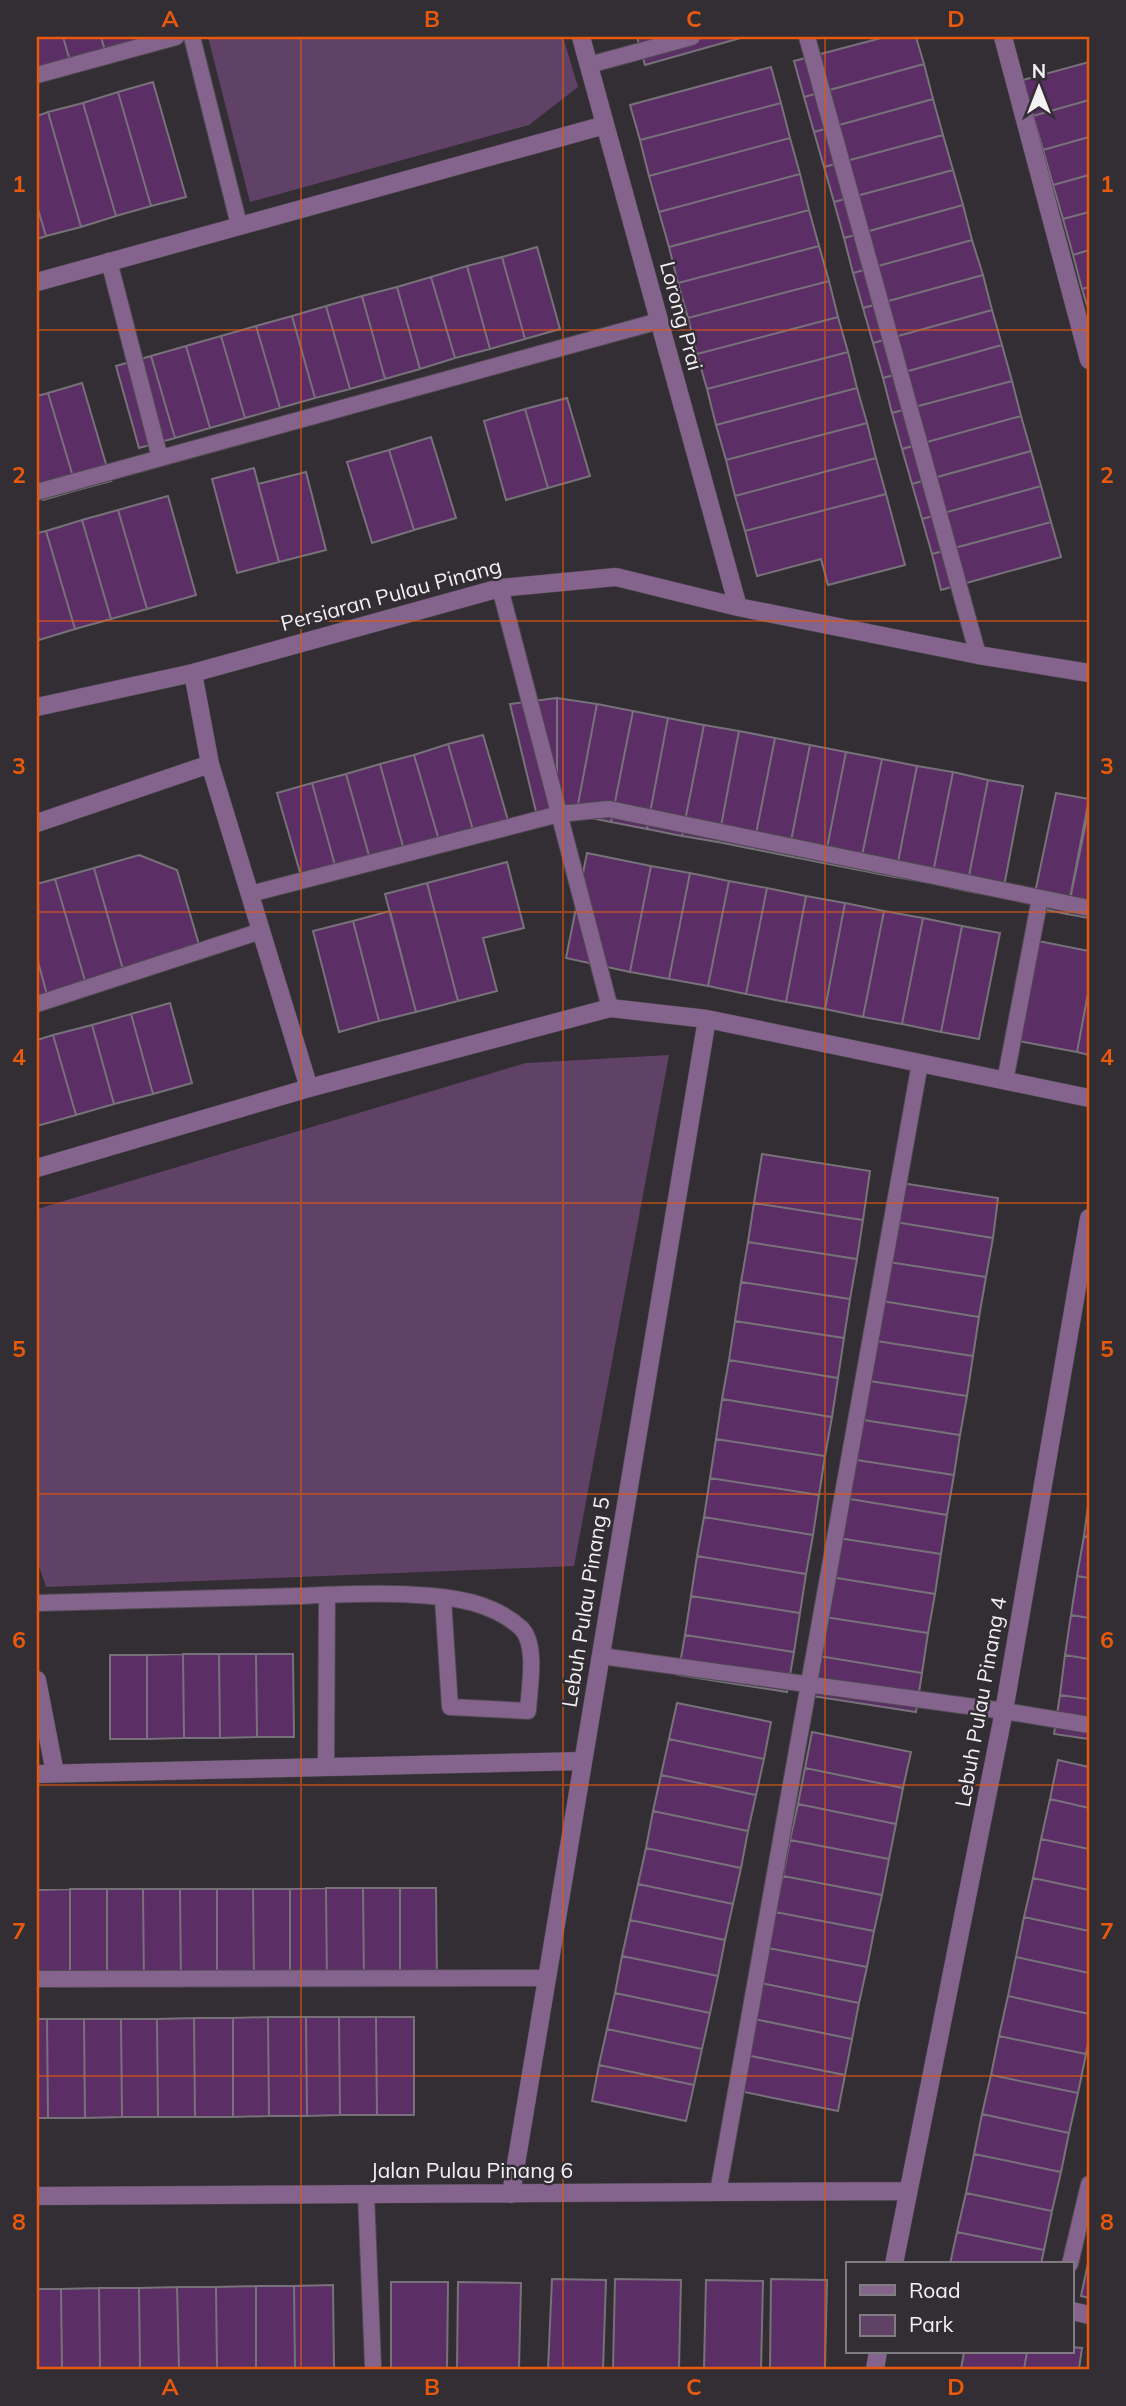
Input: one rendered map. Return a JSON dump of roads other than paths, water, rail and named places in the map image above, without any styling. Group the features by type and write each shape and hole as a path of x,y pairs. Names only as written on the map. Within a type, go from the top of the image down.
{"street":[{"name":"Lorong Prai","path":"581,37 738,607"},
{"path":"1003,37 1089,360"},
{"path":"37,282 605,125"},
{"name":"Persiaran Pulau Pinang","path":"37,707 192,673 500,588 616,577 738,607 978,655 1089,673"},
{"path":"192,673 210,764 309,1088"},
{"path":"37,823 210,764"},
{"path":"37,1168 309,1088 610,1008 707,1018 1089,1098"},
{"name":"Lebuh Pulau Pinang 5","path":"511,2194 707,1018"},
{"name":"Lebuh Pulau Pinang 4","path":"894,2262 1004,1711 1089,1218"},
{"path":"37,1680 46,1773 583,1761"},
{"name":"Jalan Pulau Pinang 6","path":"37,2196 908,2191"}],"lane":[{"path":"37,75 176,37"},
{"path":"192,37 239,225"},
{"path":"589,65 692,37"},
{"path":"807,37 978,655"},
{"path":"108,261 160,458"},
{"path":"37,492 659,321"},
{"path":"500,588 610,1008"},
{"path":"250,894 559,814 609,809 1089,908"},
{"path":"1005,1081 1041,898"},
{"path":"37,1004 261,931"},
{"path":"718,2192 920,1063"},
{"path":"326,1767 327,1595"},
{"path":"37,1603 398,1595 443,1599 472,1603 500,1613 523,1630 531,1647 528,1711 450,1707 443,1599"},
{"path":"601,1656 1089,1724"},
{"path":"37,1979 547,1978"},
{"path":"1070,2262 1089,2184"},
{"path":"366,2194 373,2365"}]}
